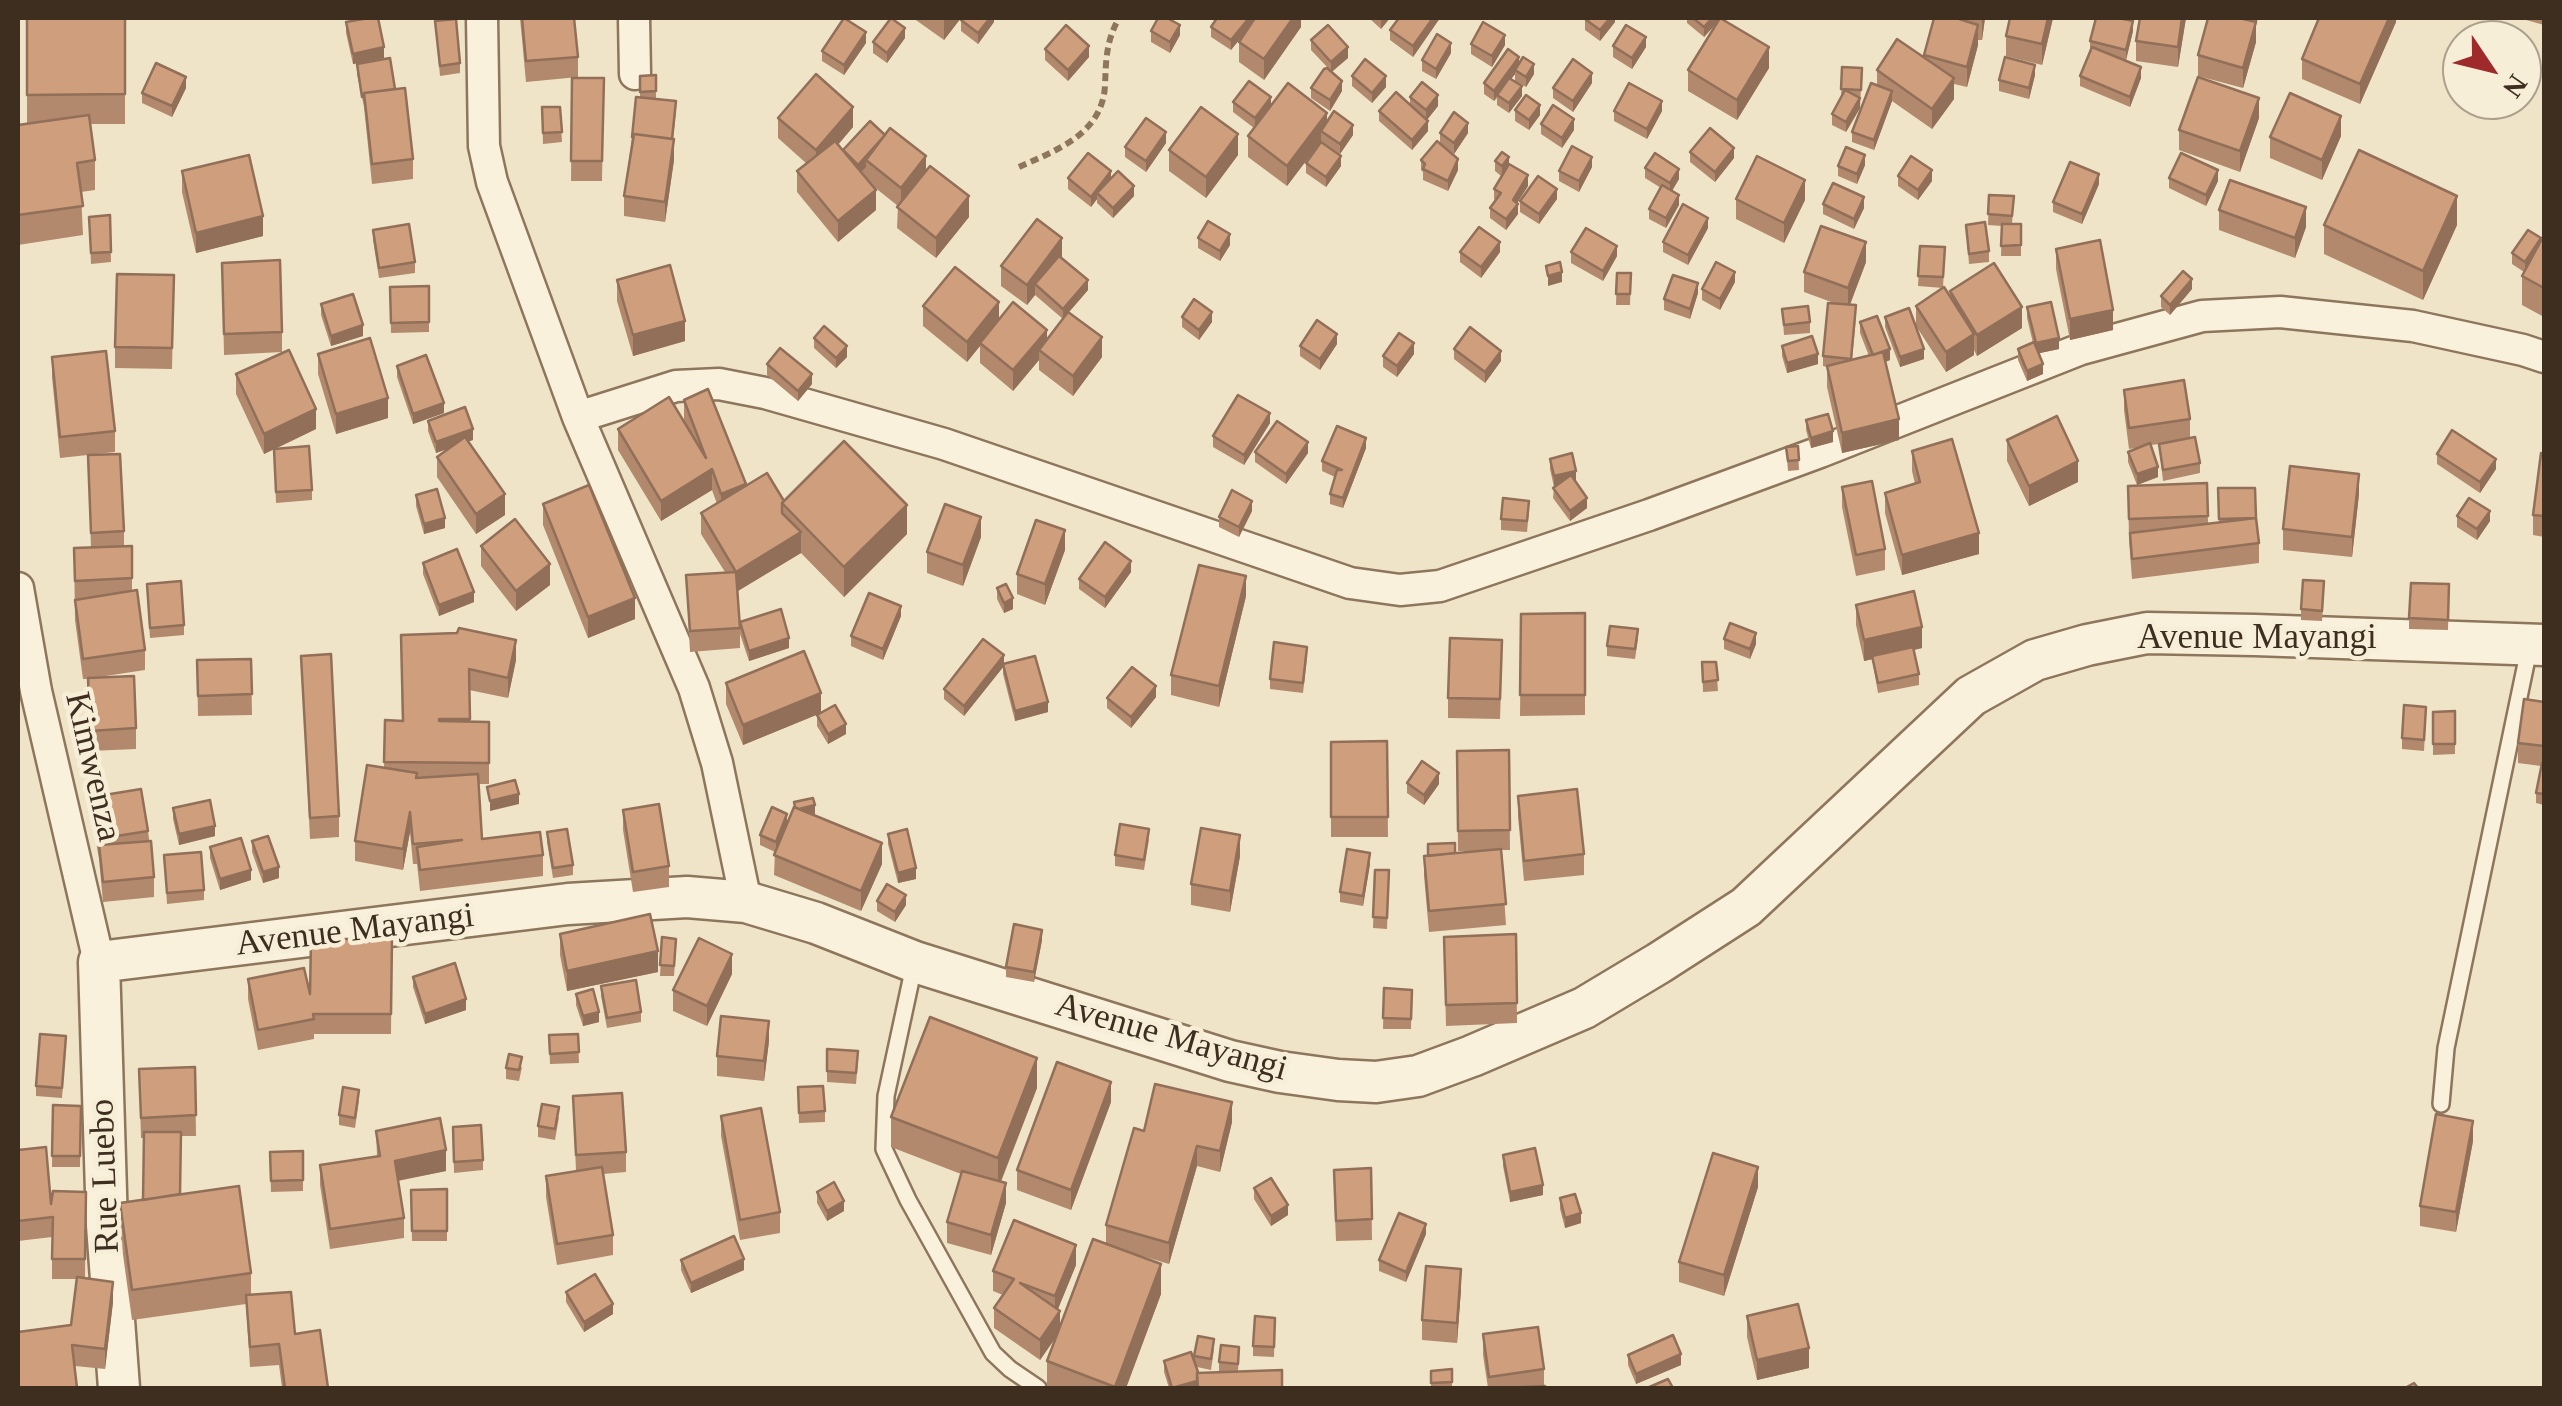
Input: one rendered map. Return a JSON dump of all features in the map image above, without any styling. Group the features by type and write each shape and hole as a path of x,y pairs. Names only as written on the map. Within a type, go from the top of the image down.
{"street":[{"path":"482,18 484,146 492,182 578,416 694,688 717,763 746,902"},
{"path":"634,18 636,74"},
{"path":"578,416 676,386 719,384 765,393 962,450 1350,583 1400,590 1440,586 1649,515 1820,452 2080,348 2202,316 2280,312 2414,326 2544,357"},
{"name":"Kimwenza","path":"18,588 36,690 98,962"},
{"name":"Avenue Mayangi","path":"98,962 568,904 687,897 746,902 816,923 915,962 1230,1061 1280,1072 1376,1082 1418,1076 1472,1056 1584,1008 1659,963 1746,907 1972,696 2035,660 2147,633 2537,645"},
{"name":"Rue Luebo","path":"98,962 107,1225 119,1388"}],"lane":[{"path":"2442,1104 2446,1048 2537,645"},
{"path":"915,962 886,1096 884,1149 993,1354 1038,1388"}],"path":[{"path":"1019,167 1069,144 1083,134 1097,113 1105,91 1105,51 1118,18"}],"building":[{"path":"27,18 125,18 125,94 27,95"},
{"path":"378,18 384,47 353,54 346,22"},
{"path":"522,18 574,18 578,57 526,61"},
{"path":"844,18 866,32 844,65 822,51"},
{"path":"891,18 905,28 887,53 873,42"},
{"path":"963,18 990,18 978,33"},
{"path":"1158,18 1180,25 1170,42 1151,31"},
{"path":"1217,18 1249,18 1231,40 1211,27"},
{"path":"1255,18 1293,18 1264,59 1239,42"},
{"path":"1399,18 1433,18 1413,46 1390,30"},
{"path":"1586,18 1610,18 1600,30"},
{"path":"1693,18 1712,18 1704,27"},
{"path":"1720,18 1769,47 1737,100 1688,70"},
{"path":"1934,18 1956,18 1978,25 1967,67 1924,55"},
{"path":"2010,18 2048,18 2042,44 2006,36"},
{"path":"2096,18 2133,21 2126,50 2090,41"},
{"path":"2140,18 2182,18 2178,47 2136,41"},
{"path":"2208,18 2256,22 2243,68 2198,55"},
{"path":"2319,18 2389,18 2360,84 2302,59"},
{"path":"456,19 460,63 440,66 435,21"},
{"path":"1483,22 1505,35 1492,56 1471,44"},
{"path":"1066,25 1089,46 1068,70 1045,49"},
{"path":"1328,25 1348,47 1331,62 1311,40"},
{"path":"1626,25 1646,37 1632,58 1613,46"},
{"path":"1437,34 1451,43 1436,69 1422,60"},
{"path":"1897,39 1954,78 1932,109 1877,70"},
{"path":"2092,47 2141,67 2130,97 2080,76"},
{"path":"1508,49 1519,57 1494,91 1484,83"},
{"path":"1523,57 1534,64 1526,77 1515,70"},
{"path":"2005,57 2035,65 2029,88 1999,80"},
{"path":"390,58 395,89 364,93 362,97 357,64"},
{"path":"1365,59 1386,76 1372,93 1352,76"},
{"path":"1573,59 1592,73 1573,101 1553,88"},
{"path":"156,63 186,77 172,106 142,93"},
{"path":"1842,67 1862,68 1861,90 1841,89"},
{"path":"1327,68 1342,81 1330,100 1311,88"},
{"path":"816,74 853,107 816,150 778,118"},
{"path":"656,75 656,91 640,92 640,76"},
{"path":"2198,77 2259,98 2240,151 2179,130"},
{"path":"572,78 604,78 602,161 571,161"},
{"path":"1509,78 1522,86 1509,103 1497,95"},
{"path":"1249,81 1271,97 1255,118 1233,102"},
{"path":"1422,82 1438,95 1426,110 1410,97"},
{"path":"1288,83 1327,113 1287,166 1248,136"},
{"path":"1629,83 1662,101 1647,129 1614,111"},
{"path":"1871,83 1892,91 1874,140 1852,132"},
{"path":"405,88 413,159 372,164 364,93"},
{"path":"1845,90 1860,98 1846,122 1832,114"},
{"path":"1396,92 1428,121 1412,140 1379,111"},
{"path":"2290,93 2341,116 2322,160 2270,137"},
{"path":"1526,95 1540,105 1529,120 1515,110"},
{"path":"636,97 676,101 672,139 634,134 632,137"},
{"path":"1553,105 1574,119 1562,138 1541,124"},
{"path":"542,107 560,107 562,132 543,133"},
{"path":"1201,107 1238,134 1206,177 1169,150"},
{"path":"1334,111 1353,125 1340,144 1321,131"},
{"path":"1454,112 1468,123 1454,143 1440,133"},
{"path":"89,115 95,160 77,163 83,206 18,215 18,125"},
{"path":"1146,118 1166,132 1146,161 1125,147"},
{"path":"870,121 885,135 858,165 843,150"},
{"path":"890,128 926,156 901,188 866,160"},
{"path":"1710,128 1734,148 1715,172 1690,152"},
{"path":"634,134 674,139 665,202 624,196"},
{"path":"835,141 876,190 838,221 797,171"},
{"path":"1437,141 1458,159 1448,181 1423,169 1425,164 1421,160"},
{"path":"1321,142 1341,156 1326,177 1306,163"},
{"path":"1572,146 1592,157 1579,181 1559,171"},
{"path":"1846,147 1865,155 1857,174 1838,166"},
{"path":"2359,150 2457,196 2423,271 2324,225"},
{"path":"1502,152 1509,157 1502,166 1495,161"},
{"path":"1088,153 1111,171 1091,197 1068,178"},
{"path":"1655,153 1679,169 1670,183 1645,168"},
{"path":"2181,153 2218,170 2206,195 2169,178"},
{"path":"249,155 263,216 196,233 182,171"},
{"path":"1757,156 1805,180 1784,223 1736,199"},
{"path":"1911,156 1932,170 1918,190 1898,176"},
{"path":"2070,162 2099,174 2082,214 2053,202"},
{"path":"1509,164 1528,175 1513,200 1518,204 1506,219 1490,208 1501,193 1494,189"},
{"path":"930,166 969,196 936,238 897,207"},
{"path":"1118,171 1134,186 1113,208 1097,193"},
{"path":"1538,176 1557,189 1539,214 1520,201"},
{"path":"2230,180 2306,207 2295,238 2219,210"},
{"path":"1833,183 1864,197 1854,219 1823,204"},
{"path":"1662,185 1679,195 1666,218 1649,209"},
{"path":"1989,195 2014,196 2012,216 1988,214"},
{"path":"1683,204 1708,218 1688,255 1663,242"},
{"path":"110,215 111,252 91,253 89,217"},
{"path":"1037,219 1062,238 1027,285 1001,266"},
{"path":"1208,221 1230,234 1220,251 1198,238"},
{"path":"1985,222 1989,251 1969,254 1966,225"},
{"path":"409,224 415,262 379,268 373,230"},
{"path":"2002,224 2021,224 2021,245 2001,246"},
{"path":"1821,226 1866,242 1848,288 1804,272"},
{"path":"1479,227 1500,242 1481,267 1460,252"},
{"path":"1586,228 1617,246 1603,271 1571,252"},
{"path":"2528,230 2541,238 2525,262 2512,253"},
{"path":"2544,235 2544,288 2522,276"},
{"path":"2100,240 2113,310 2070,319 2056,249"},
{"path":"1920,246 1945,247 1943,277 1918,276"},
{"path":"1059,256 1088,280 1063,309 1035,284"},
{"path":"280,260 282,332 224,334 222,263"},
{"path":"1560,262 1562,272 1548,276 1546,266"},
{"path":"1716,262 1735,272 1720,299 1702,289"},
{"path":"1994,263 2022,307 1977,335 1950,291"},
{"path":"670,265 685,321 633,335 617,280"},
{"path":"955,267 999,302 967,342 923,306"},
{"path":"2183,271 2192,279 2170,305 2161,296"},
{"path":"1617,273 1631,273 1630,294 1616,294"},
{"path":"117,274 174,275 172,348 115,347"},
{"path":"1673,275 1698,283 1690,309 1664,299"},
{"path":"429,286 429,322 391,323 390,287"},
{"path":"1944,287 1974,334 1946,352 1916,306"},
{"path":"353,294 363,325 331,336 321,304"},
{"path":"1194,299 1212,312 1199,330 1182,317"},
{"path":"1013,302 1047,330 1013,370 980,343"},
{"path":"2051,302 2059,338 2036,343 2027,307"},
{"path":"1828,303 1856,305 1851,359 1823,356"},
{"path":"1808,306 1810,322 1784,325 1782,309"},
{"path":"1909,308 1924,349 1900,357 1885,317"},
{"path":"1068,312 1102,337 1073,376 1039,350"},
{"path":"1877,316 1890,349 1873,355 1860,322"},
{"path":"1317,320 1337,334 1320,359 1300,346"},
{"path":"824,326 847,346 836,358 814,338"},
{"path":"1470,327 1501,351 1485,372 1454,349"},
{"path":"1399,333 1414,343 1397,366 1383,356"},
{"path":"1812,336 1818,354 1787,363 1782,346"},
{"path":"370,338 388,398 336,414 318,354"},
{"path":"2034,342 2043,364 2027,371 2018,349"},
{"path":"780,348 812,374 798,391 767,364"},
{"path":"289,350 316,409 264,434 236,374"},
{"path":"106,351 115,431 60,437 52,357"},
{"path":"1883,352 1899,419 1842,433 1827,366"},
{"path":"426,355 444,403 413,414 397,366"},
{"path":"2184,380 2190,419 2129,428 2124,390"},
{"path":"708,389 746,484 721,494 712,469 661,501 618,429 669,397 706,458 684,400"},
{"path":"1238,395 1270,413 1244,455 1213,436"},
{"path":"465,407 473,429 436,442 428,421"},
{"path":"1828,414 1833,431 1811,438 1806,420"},
{"path":"2057,416 2078,461 2029,486 2007,440"},
{"path":"1277,421 1308,442 1286,474 1255,452"},
{"path":"1337,426 1366,438 1343,498 1330,494 1337,470 1342,470 1322,461"},
{"path":"2452,430 2496,459 2480,482 2437,454"},
{"path":"465,437 505,494 476,514 437,457"},
{"path":"2195,437 2200,463 2163,470 2159,444"},
{"path":"1952,439 1979,533 1902,555 1885,493 1920,482 1912,451"},
{"path":"844,441 907,505 844,567 782,503"},
{"path":"2150,443 2158,467 2137,474 2128,452"},
{"path":"309,446 312,490 276,492 274,449"},
{"path":"1798,446 1799,460 1788,461 1786,447"},
{"path":"1572,453 1576,471 1554,476 1550,459"},
{"path":"2544,453 2544,516 2533,515"},
{"path":"120,454 124,531 91,533 88,455"},
{"path":"2290,466 2359,474 2352,537 2283,529"},
{"path":"767,473 784,501 782,513 801,532 736,572 701,513"},
{"path":"1571,475 1587,498 1570,511 1553,488"},
{"path":"1872,481 1885,549 1856,555 1842,487"},
{"path":"2207,483 2208,516 2129,519 2128,486"},
{"path":"589,485 635,598 588,617 543,504"},
{"path":"2218,488 2255,488 2256,518 2219,519"},
{"path":"437,489 445,518 424,524 416,495"},
{"path":"1232,490 1252,501 1239,527 1219,517"},
{"path":"1503,498 1529,501 1527,521 1501,519"},
{"path":"2469,498 2490,511 2477,529 2457,516"},
{"path":"945,504 981,517 963,565 927,552"},
{"path":"2256,518 2259,543 2132,559 2130,533"},
{"path":"515,519 550,564 516,591 481,546"},
{"path":"1036,520 1065,530 1045,584 1017,574"},
{"path":"1105,542 1131,561 1105,597 1079,579"},
{"path":"132,546 132,578 75,581 74,548"},
{"path":"457,549 474,592 439,605 423,563"},
{"path":"1199,565 1246,576 1219,686 1171,675"},
{"path":"736,572 740,628 690,631 686,575"},
{"path":"2303,580 2324,581 2322,611 2301,609"},
{"path":"181,581 184,625 150,628 147,584"},
{"path":"2411,583 2449,584 2448,620 2409,618"},
{"path":"1006,584 1013,598 1004,603 997,588"},
{"path":"137,590 145,650 83,659 75,600"},
{"path":"1914,591 1922,627 1864,640 1856,605"},
{"path":"869,593 901,606 883,649 851,636"},
{"path":"781,609 789,638 749,651 740,622"},
{"path":"1585,613 1585,695 1520,695 1521,614"},
{"path":"1730,623 1756,633 1750,649 1724,639"},
{"path":"1610,626 1638,629 1635,649 1607,646"},
{"path":"459,628 516,640 508,678 469,669 470,719 439,719 489,722 489,763 384,762 385,720 403,721 401,635 457,633"},
{"path":"1450,638 1502,640 1500,699 1448,698"},
{"path":"983,639 1004,655 964,706 944,689"},
{"path":"1274,642 1307,647 1303,683 1270,679"},
{"path":"1913,647 1919,674 1878,683 1872,656"},
{"path":"804,651 821,693 743,725 726,683"},
{"path":"331,654 339,816 310,818 301,656"},
{"path":"1035,656 1048,702 1015,711 1003,664"},
{"path":"251,659 252,694 198,696 197,660"},
{"path":"1702,662 1716,662 1718,680 1703,682"},
{"path":"1132,667 1156,686 1131,717 1107,698"},
{"path":"134,676 136,728 90,731 88,678"},
{"path":"2524,699 2544,702 2544,746 2518,743"},
{"path":"835,705 846,724 828,734 817,715"},
{"path":"2404,705 2426,707 2424,740 2402,738"},
{"path":"2455,711 2455,744 2433,744 2433,712"},
{"path":"1387,741 1388,817 1331,817 1331,742"},
{"path":"1509,750 1510,830 1458,831 1457,751"},
{"path":"1422,761 1439,773 1424,795 1407,783"},
{"path":"2544,763 2544,794 2536,793"},
{"path":"367,765 417,773 416,778 478,774 482,839 540,832 543,855 420,870 417,847 462,840 413,844 410,812 403,849 355,841"},
{"path":"515,780 519,794 490,801 487,787"},
{"path":"141,789 148,831 98,839 92,797"},
{"path":"1577,789 1584,854 1524,861 1518,796"},
{"path":"813,798 815,805 795,807 794,802"},
{"path":"210,800 215,826 179,834 173,808"},
{"path":"659,804 669,866 633,872 623,810"},
{"path":"772,807 787,814 776,842 760,835"},
{"path":"794,807 882,843 861,891 774,855"},
{"path":"1120,824 1149,829 1144,860 1115,855"},
{"path":"1201,828 1240,835 1230,891 1191,884"},
{"path":"567,829 573,865 553,868 547,832"},
{"path":"907,829 916,868 898,873 888,834"},
{"path":"268,836 279,867 263,872 252,841"},
{"path":"241,838 251,870 220,879 210,847"},
{"path":"151,841 154,877 103,882 99,845"},
{"path":"1455,843 1455,853 1428,856 1428,844"},
{"path":"1347,849 1370,853 1363,896 1340,892"},
{"path":"1501,849 1506,904 1429,911 1424,856"},
{"path":"201,852 204,890 167,893 164,855"},
{"path":"1375,870 1389,870 1387,918 1373,917"},
{"path":"887,884 906,895 895,912 877,901"},
{"path":"650,914 658,951 567,971 560,934"},
{"path":"1014,924 1042,930 1034,972 1006,967"},
{"path":"1516,934 1517,1003 1446,1005 1444,937"},
{"path":"662,937 676,939 674,966 660,965"},
{"path":"699,938 732,954 707,1006 673,990"},
{"path":"311,939 392,939 391,1014 313,1014 314,1019 258,1030 248,979 304,968 310,994"},
{"path":"455,963 466,999 425,1014 413,977"},
{"path":"636,980 641,1012 607,1018 601,986"},
{"path":"1384,988 1412,990 1411,1019 1383,1018"},
{"path":"593,989 599,1012 583,1016 576,994"},
{"path":"721,1016 769,1021 764,1061 717,1056"},
{"path":"930,1017 1037,1058 998,1158 891,1117"},
{"path":"40,1034 66,1036 62,1088 36,1086"},
{"path":"578,1034 579,1052 550,1054 549,1035"},
{"path":"827,1049 858,1051 856,1073 827,1071"},
{"path":"509,1054 522,1057 519,1070 506,1068"},
{"path":"1057,1062 1111,1082 1071,1190 1017,1170"},
{"path":"195,1067 196,1115 141,1118 139,1069"},
{"path":"1155,1084 1232,1102 1220,1151 1197,1146 1169,1243 1106,1225 1134,1128 1144,1131"},
{"path":"823,1086 825,1111 799,1113 798,1087"},
{"path":"343,1087 359,1090 355,1118 339,1115"},
{"path":"622,1093 626,1152 576,1155 573,1096"},
{"path":"542,1104 559,1107 555,1129 538,1126"},
{"path":"53,1105 81,1106 80,1156 52,1156"},
{"path":"761,1108 780,1212 740,1220 721,1116"},
{"path":"2436,1114 2473,1121 2456,1212 2420,1206"},
{"path":"440,1118 446,1150 395,1161 404,1218 330,1229 320,1165 380,1156 376,1131"},
{"path":"481,1125 483,1160 454,1162 453,1127"},
{"path":"144,1132 181,1132 180,1194 143,1200"},
{"path":"46,1147 51,1204 53,1191 86,1192 85,1259 52,1259 53,1217 18,1221 18,1150"},
{"path":"1535,1148 1543,1185 1510,1192 1503,1155"},
{"path":"303,1151 303,1180 271,1181 270,1152"},
{"path":"1713,1153 1758,1167 1724,1275 1679,1262"},
{"path":"602,1167 613,1235 557,1244 546,1176"},
{"path":"1371,1168 1372,1219 1336,1221 1334,1170"},
{"path":"962,1171 1006,1183 991,1235 947,1222"},
{"path":"1271,1178 1288,1205 1271,1216 1254,1188"},
{"path":"834,1182 844,1201 827,1211 817,1192"},
{"path":"239,1186 251,1273 132,1290 120,1203"},
{"path":"447,1189 447,1231 412,1231 411,1190"},
{"path":"1575,1194 1581,1213 1565,1218 1560,1198"},
{"path":"1399,1213 1426,1224 1406,1272 1379,1260"},
{"path":"1014,1220 1076,1245 1055,1296 1020,1283 1060,1311 1040,1340 994,1308 1014,1279 993,1271"},
{"path":"734,1236 744,1259 691,1283 681,1260"},
{"path":"1093,1239 1161,1264 1115,1387 1047,1361"},
{"path":"1426,1266 1461,1269 1457,1323 1422,1320"},
{"path":"595,1274 613,1304 584,1322 566,1292"},
{"path":"77,1277 113,1282 105,1349 72,1345 77,1388 18,1388 18,1332 71,1325"},
{"path":"291,1292 295,1334 320,1330 328,1388 285,1388 279,1344 250,1347 246,1295"},
{"path":"1798,1304 1809,1348 1757,1360 1747,1316"},
{"path":"1255,1316 1275,1318 1274,1347 1253,1346"},
{"path":"1538,1327 1544,1369 1489,1377 1483,1334"},
{"path":"1673,1335 1681,1354 1636,1374 1628,1355"},
{"path":"1198,1336 1214,1339 1211,1359 1194,1356"},
{"path":"1221,1345 1239,1347 1238,1364 1219,1362"},
{"path":"1191,1352 1197,1381 1172,1388 1164,1361"},
{"path":"1452,1369 1452,1382 1431,1383 1431,1371"},
{"path":"1282,1370 1282,1388 1198,1388 1197,1373"},
{"path":"1668,1379 1673,1388 1647,1388"}]}
